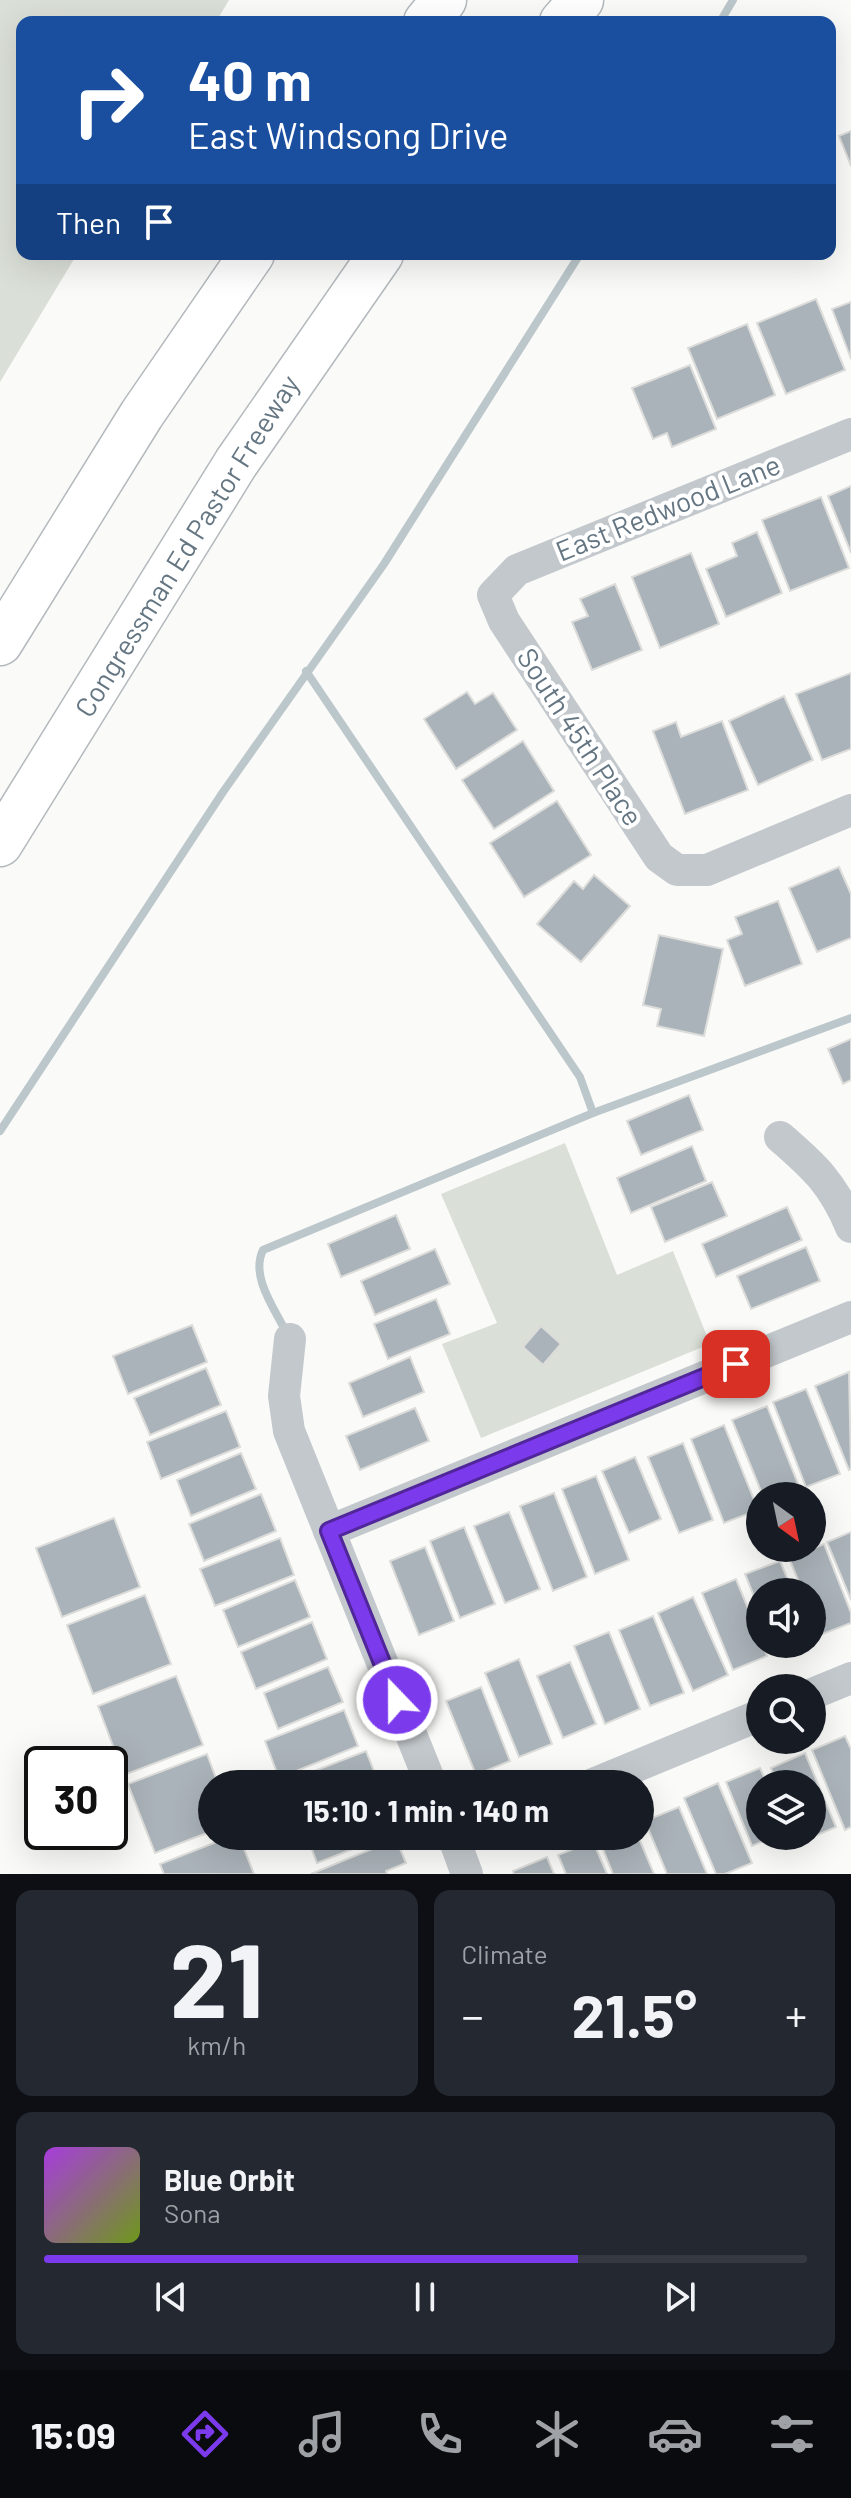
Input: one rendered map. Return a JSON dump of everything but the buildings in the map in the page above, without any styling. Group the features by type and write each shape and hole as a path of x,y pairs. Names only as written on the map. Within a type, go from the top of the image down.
{"highway":[{"path":"431,16 444,0"},
{"path":"567,16 581,0"},
{"path":"0,643 142,414 248,260"},
{"name":"Congressman Ed Pastor Freeway","path":"0,844 236,463 377,260"}],"street":[{"name":"East Redwood Lane","path":"493,595 517,570 851,434"},
{"name":"South 45th Place","path":"493,595 504,621 659,857 677,870 707,870 851,810"},
{"path":"780,1137 818,1169 840,1200 851,1227"},
{"path":"329,1531 851,1317"},
{"path":"290,1339 284,1396 289,1431 425,1770"},
{"path":"826,1688 851,1678"},
{"path":"627,1770 746,1721"},
{"path":"461,1850 467,1874"}],"shaded area":[{"path":"0,0 229,0 220,16 16,16 16,260 73,260 0,382"},
{"path":"565,1143 617,1275 673,1251 710,1344 481,1438 442,1344 497,1323 441,1194"}],"waterway":[{"path":"724,16 733,0"},
{"path":"0,1131 223,792 384,564 576,260"},
{"path":"306,671 580,1077 593,1113"},
{"path":"287,1334 262,1282 260,1260 263,1250 593,1113 851,1018"}],"route":[{"path":"397,1700 329,1531 736,1364"}]}
